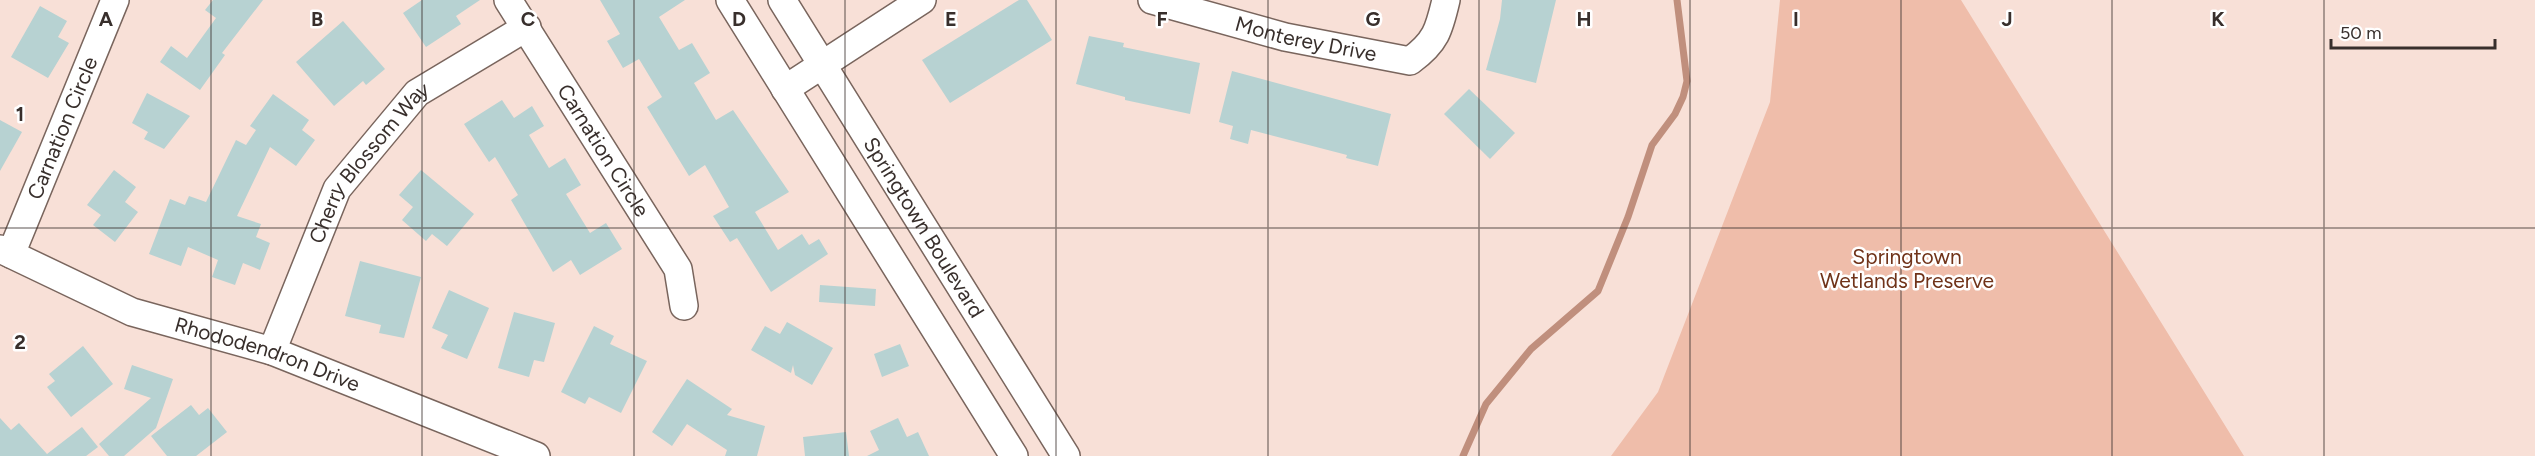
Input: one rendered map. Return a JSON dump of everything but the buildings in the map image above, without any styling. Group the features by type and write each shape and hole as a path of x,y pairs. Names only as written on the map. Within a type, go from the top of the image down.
{"street":[{"name":"Carnation Circle","path":"5,251 115,0"},
{"name":"Carnation Circle","path":"508,0 678,269 684,306"},
{"path":"730,0 1014,456"},
{"name":"Springtown Boulevard","path":"782,0 1058,453"},
{"path":"785,89 922,0"},
{"name":"Monterey Drive","path":"1152,0 1285,37 1389,59 1410,61 1425,50 1438,34 1446,0"},
{"name":"Cherry Blossom Way","path":"272,351 337,189 417,93 527,27"},
{"name":"Rhododendron Drive","path":"5,251 132,312 272,351 536,456"}],"green space":[{"name":"Springtown Wetlands Preserve","path":"1780,0 1961,0 2244,456 1611,456 1658,392 1770,102"}],"waterway":[{"path":"1463,456 1486,404 1531,349 1598,291 1628,217 1652,145 1675,114 1683,97 1687,81 1677,0"}]}
